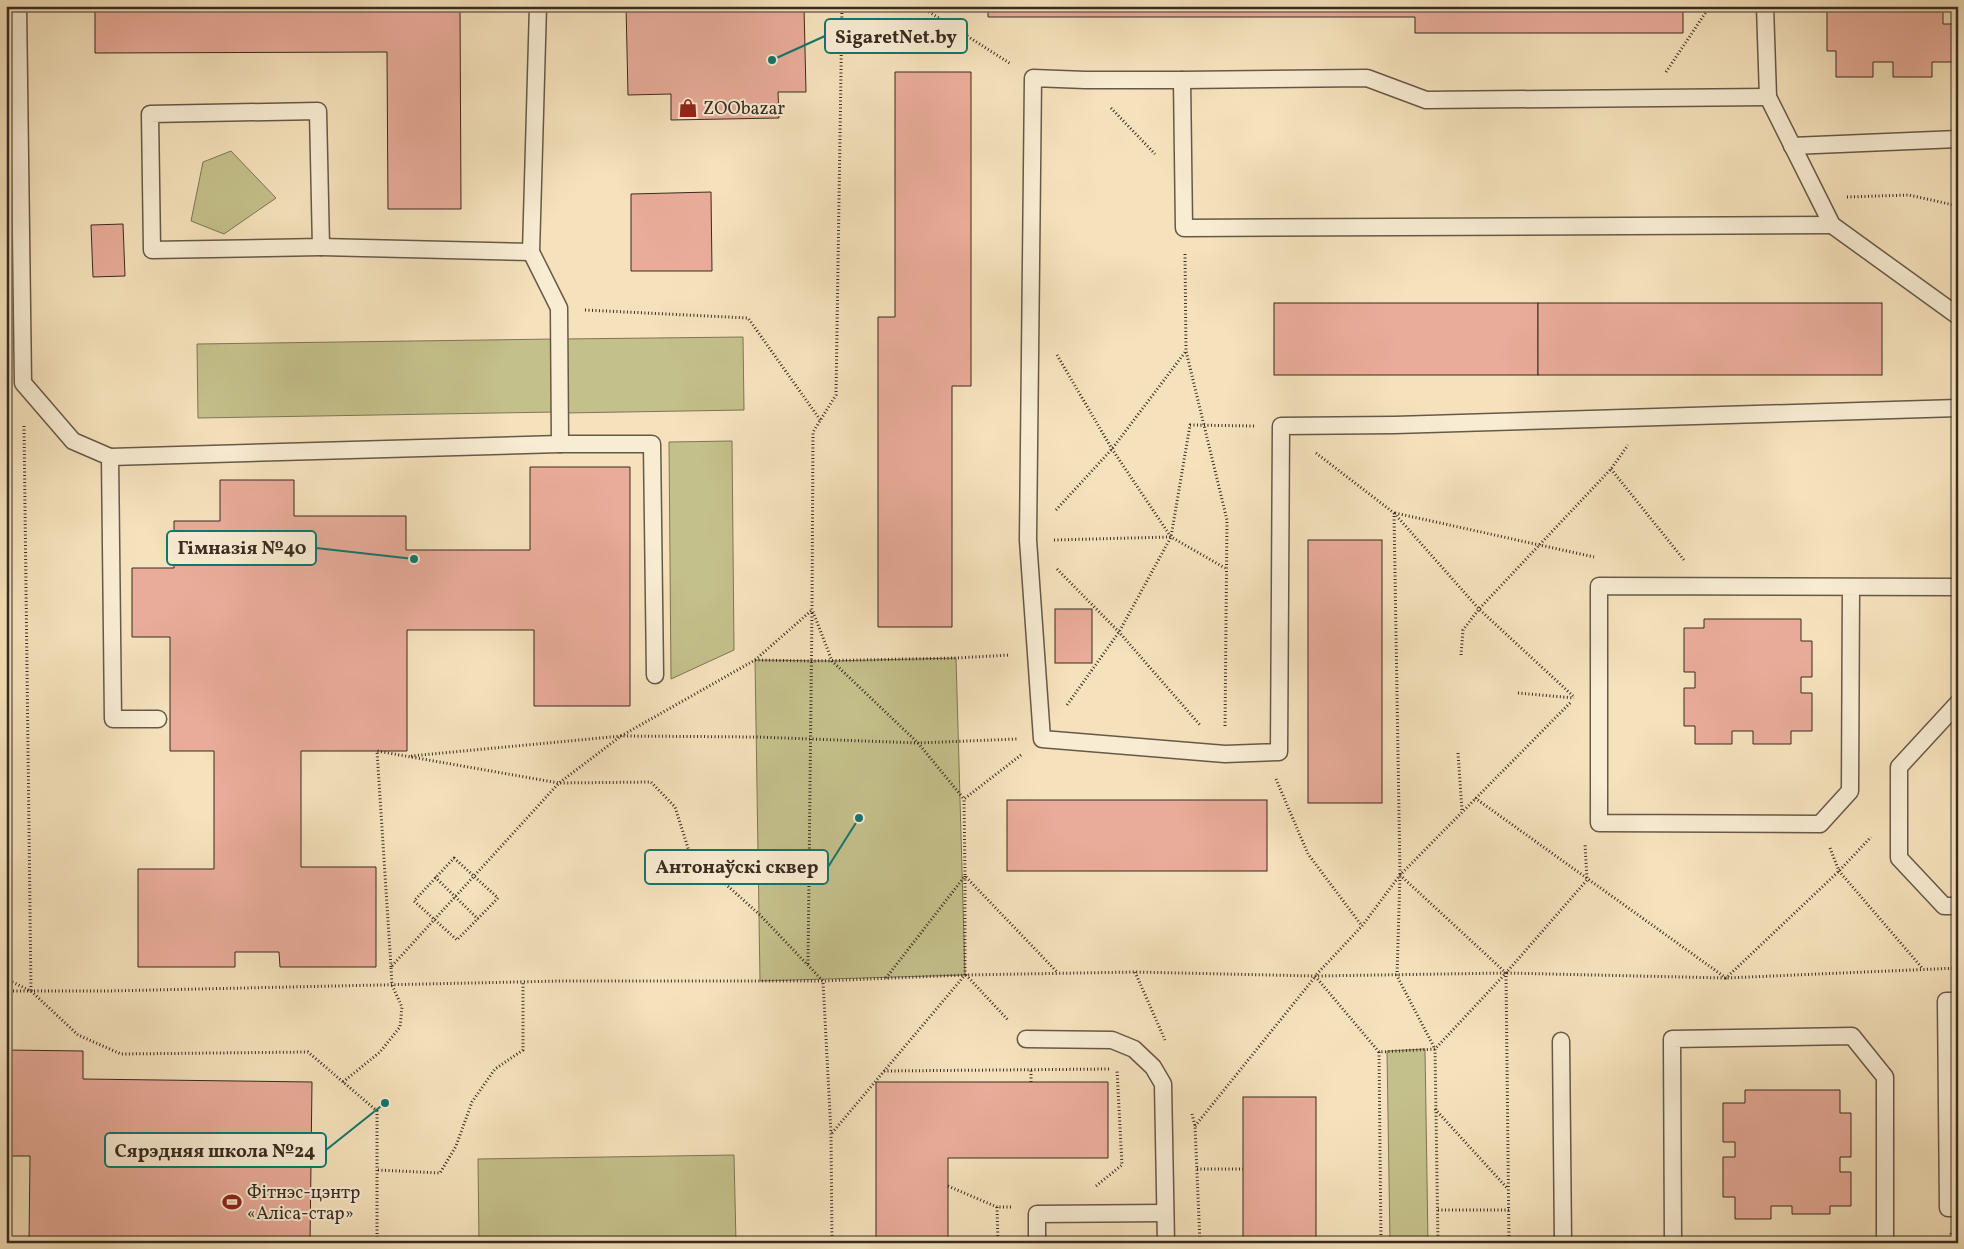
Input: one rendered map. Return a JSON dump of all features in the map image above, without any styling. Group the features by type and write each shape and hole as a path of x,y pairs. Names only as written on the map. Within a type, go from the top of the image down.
{"lane":[{"path":"18,6 12,49 23,383 73,441 110,457 560,444 652,444 655,675"},
{"path":"538,6 531,252 559,308 560,444"},
{"path":"1765,6 1768,97 1832,225 1958,316"},
{"path":"1768,97 1426,100 1367,78 1182,80 1033,78 1028,540 1042,738 1225,754 1279,752 1281,426 1395,425 1958,408"},
{"path":"1182,80 1184,228 1832,225"},
{"path":"321,247 318,110 150,114 152,250 321,247 531,252"},
{"path":"1792,146 1958,139"},
{"path":"110,457 113,719 158,719"},
{"path":"1851,588 1850,791 1820,824 1599,823 1598,586 1958,587"},
{"path":"1958,703 1899,767 1899,858 1944,906 1958,906"},
{"path":"1958,1001 1946,1001 1948,1208 1958,1208"},
{"path":"1672,1243 1672,1039 1852,1036 1885,1077 1885,1243"},
{"path":"1026,1039 1112,1040 1134,1049 1153,1068 1163,1084 1166,1243"},
{"path":"1561,1041 1563,1243"},
{"path":"1037,1243 1037,1214 1166,1213"}],"path":[{"path":"808,965 813,432 836,395 842,6"},
{"path":"920,6 1033,78"},
{"path":"1649,98 1710,6"},
{"path":"1085,80 1183,183"},
{"path":"1819,198 1909,195 1958,206"},
{"path":"1184,228 1186,350 1227,520 1225,568 1225,754"},
{"path":"559,308 748,318 821,421"},
{"path":"1055,350 1112,449 1171,537 1225,568"},
{"path":"1028,540 1112,449 1186,350"},
{"path":"23,383 30,779 31,991"},
{"path":"1461,655 1463,630 1479,609 1611,469 1647,418"},
{"path":"964,799 1042,738 1119,632 1171,537 1190,425 1281,426 1394,513 1479,609 1575,698 1576,708"},
{"path":"1611,469 1704,586"},
{"path":"1394,513 1594,557"},
{"path":"1394,513 1400,875 1397,976 1435,1049 1438,1243"},
{"path":"1028,540 1171,537"},
{"path":"1028,540 1119,632 1225,754"},
{"path":"391,967 436,920 473,876 559,783 621,736 755,660 812,609"},
{"path":"812,609 832,661 918,743 964,799 965,975 831,1133"},
{"path":"755,660 832,661 1036,654"},
{"path":"1518,694 1575,698"},
{"path":"1195,1126 1315,976 1362,926 1400,875 1462,810 1575,698"},
{"path":"406,756 621,736 918,743 1042,738"},
{"path":"343,1082 380,1052 400,1027 402,1007 392,985 377,751 559,783 651,782 675,807 690,851 760,915 823,981 831,1133 832,1243"},
{"path":"1264,753 1308,854 1362,926"},
{"path":"1458,753 1462,810"},
{"path":"1475,798 1726,978"},
{"path":"1726,978 1839,871 1899,807"},
{"path":"1820,824 1839,871 1923,970"},
{"path":"1379,1052 1435,1049 1506,973 1587,880 1585,842"},
{"path":"454,858 473,876 498,898 457,940 414,901 454,858"},
{"path":"1400,875 1506,973 1509,1243"},
{"path":"965,876 1058,973"},
{"path":"885,978 965,876"},
{"path":"435,877 478,919"},
{"path":"6,991 108,991 523,983 823,981 965,975 1135,972 1315,976 1506,973 1726,978 1958,968"},
{"path":"1135,972 1166,1043"},
{"path":"965,975 1026,1039"},
{"path":"1315,976 1379,1052 1380,1243"},
{"path":"6,979 31,991 78,1035 121,1054 308,1052 376,1111 378,1170 377,1243"},
{"path":"378,1170 440,1173 456,1146 472,1102 495,1069 523,1050 523,983"},
{"path":"884,1071 1117,1069 1123,1075"},
{"path":"1092,1188 1122,1165 1117,1069"},
{"path":"1031,1070 1031,1082"},
{"path":"1190,1107 1195,1126 1200,1243"},
{"path":"1435,1108 1508,1189"},
{"path":"1197,1169 1243,1169"},
{"path":"948,1186 997,1207"},
{"path":"1438,1210 1509,1210"}],"shaded area":[{"path":"231,151 276,198 224,234 191,221 203,162"},
{"path":"743,337 744,410 564,413 563,339"},
{"path":"556,339 556,412 198,418 197,344"},
{"path":"732,441 734,650 671,679 669,442"},
{"path":"956,658 965,975 760,981 755,660 832,661"},
{"path":"1425,1049 1428,1243 1390,1243 1387,1051"},
{"path":"734,1155 736,1243 479,1243 478,1159"}],"building":[{"path":"95,6 460,6 461,209 388,209 387,52 95,53"},
{"path":"626,6 821,6 804,7 806,92 778,92 779,118 671,120 671,94 628,95"},
{"path":"988,6 1683,6 1683,33 1415,33 1415,17 988,17"},
{"path":"1838,6 1953,6 1953,8 1943,8 1943,24 1953,24 1953,62 1932,62 1932,77 1893,77 1893,62 1873,62 1873,77 1836,77 1836,51 1827,51 1827,10 1838,10"},
{"path":"895,72 971,72 971,386 952,386 952,627 878,627 878,317 895,317"},
{"path":"711,192 712,271 631,271 631,194"},
{"path":"123,224 125,276 93,277 91,225"},
{"path":"1274,303 1538,303 1538,375 1274,375"},
{"path":"1538,303 1882,303 1882,375 1538,375"},
{"path":"530,467 630,467 630,706 534,706 534,630 407,630 407,751 301,751 301,867 376,867 376,967 280,967 279,952 235,952 235,967 138,967 138,869 214,869 214,751 170,751 170,637 132,637 132,568 174,568 174,521 220,521 220,480 294,480 294,516 406,516 406,550 530,550"},
{"path":"1308,540 1382,540 1382,803 1308,803"},
{"path":"1055,609 1092,609 1092,663 1055,663"},
{"path":"1704,619 1801,619 1801,641 1812,641 1812,677 1801,677 1801,693 1812,693 1812,731 1791,731 1791,744 1753,744 1753,731 1732,731 1732,744 1695,744 1695,726 1684,726 1684,688 1695,688 1695,672 1684,672 1684,628 1704,628"},
{"path":"1954,758 1958,758 1958,859 1954,859"},
{"path":"1007,800 1267,800 1267,871 1007,871"},
{"path":"6,1050 83,1051 83,1079 312,1082 310,1243 29,1243 30,1156 6,1156"},
{"path":"876,1082 1108,1082 1108,1158 948,1158 948,1243 876,1243"},
{"path":"1745,1090 1840,1090 1840,1113 1851,1113 1851,1157 1840,1157 1840,1172 1851,1172 1851,1206 1830,1206 1830,1214 1792,1214 1792,1206 1771,1206 1771,1219 1735,1219 1735,1197 1723,1197 1723,1157 1735,1157 1735,1142 1723,1142 1723,1103 1745,1103"},
{"path":"1243,1097 1316,1097 1316,1243 1243,1243"}],"place":[{"name":"SigaretNet.by","path":"772,60"},
{"name":"ZOObazar","path":"688,108"},
{"name":"Гімназія №40","path":"414,559"},
{"name":"Антонаўскі сквер","path":"859,818"},
{"name":"Сярэдняя школа №24","path":"385,1103"},
{"name":"Фітнэс-цэнтр «Аліса-стар»","path":"232,1202"}]}
